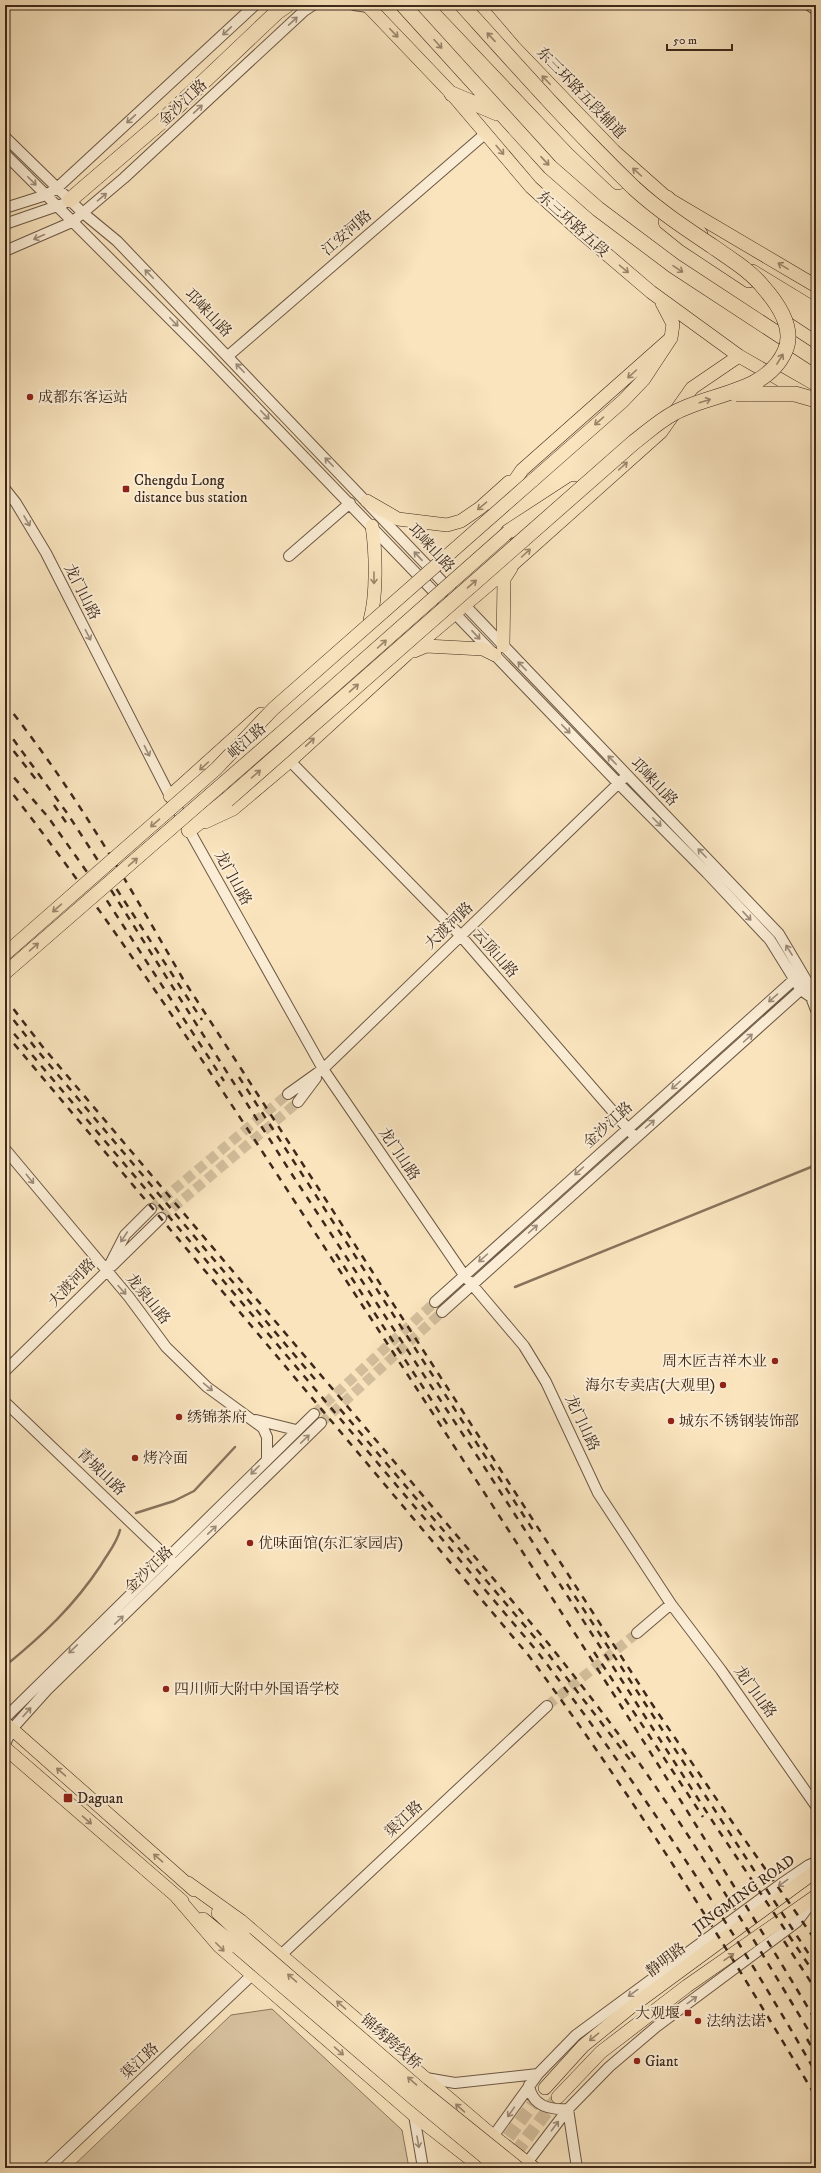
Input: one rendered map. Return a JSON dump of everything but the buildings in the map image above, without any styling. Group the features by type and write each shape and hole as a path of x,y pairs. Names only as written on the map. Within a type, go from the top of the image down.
{"highway":[{"name":"东三环路五段","path":"403,5 501,115 550,166 598,210 674,266 816,358"},
{"path":"446,5 578,144 646,206 687,239 816,311"},
{"path":"462,5 556,108 635,188 684,228 816,325"},
{"path":"64,204 161,122 282,7"},
{"path":"452,94 501,115"},
{"path":"189,830 227,800 599,472 674,413 751,384 775,366 785,350 788,332 779,307 763,286 733,265 666,198"},
{"path":"725,394 795,394 816,400"},
{"path":"508,532 599,472"}],"main road":[{"name":"东三环路五段辅道","path":"478,5 514,47 614,151 666,198"},
{"name":"东三环路五段","path":"367,6 452,94 531,187 651,292 739,356 816,400"},
{"path":"666,198 816,286"},
{"path":"367,501 398,519 447,525 461,521 480,508 671,338 673,324 666,306 651,292"},
{"name":"岷江路","path":"5,954 216,769 273,709 623,401 644,379 671,338"},
{"path":"189,830 233,809 290,761 407,654 512,565 661,432 692,388 739,356"},
{"path":"170,796 500,504 522,470"},
{"path":"370,620 374,605 375,545 372,526"},
{"name":"岷江路","path":"5,973 284,731 508,532"},
{"path":"407,654 426,646 499,651 504,578 512,565"},
{"path":"7,1723 188,1884 241,1942"},
{"path":"5,1748 176,1896 241,1942"},
{"name":"静明路","path":"545,2088 583,2046 631,2007 816,1871"},
{"path":"188,1884 241,1921 282,1954 494,2136 525,2167"},
{"path":"176,1896 219,1946 414,2115 476,2166"},
{"path":"558,2097 601,2052 687,1986 816,1897"},
{"name":"锦绣跨线桥","path":"241,1942 420,2089 525,2167"},
{"name":"锦绣跨线桥","path":"241,1942 412,2097 498,2168"}],"street":[{"name":"金沙江路","path":"5,208 46,195 57,188 255,5"},
{"name":"金沙江路","path":"72,222 124,178 304,11 313,5"},
{"path":"354,5 367,6"},
{"path":"809,5 816,10"},
{"name":"江安河路","path":"228,356 486,133"},
{"name":"邛崃山路","path":"5,137 57,188 72,222 133,280 372,526 424,571"},
{"name":"邛崃山路","path":"5,154 46,195 83,213 117,241 367,501 424,571 499,651 618,783 707,873 770,940 800,990 811,997"},
{"path":"5,224 64,204"},
{"path":"5,251 72,222"},
{"name":"龙门山路","path":"5,488 16,503 46,553 170,796 323,1069 464,1275 528,1352 546,1382 598,1493 671,1604 726,1676 816,1806"},
{"path":"289,556 350,503"},
{"name":"邛崃山路","path":"499,651 627,776 778,934 803,972 808,982 811,997 816,1010"},
{"name":"云顶山路","path":"290,761 460,935 635,1137"},
{"name":"大渡河路","path":"288,1094 323,1069 460,935 627,776"},
{"name":"金沙江路","path":"435,1302 803,972"},
{"name":"金沙江路","path":"442,1312 808,982"},
{"path":"298,1102 323,1069"},
{"name":"龙泉山路","path":"5,1149 128,1297 166,1347 207,1387 263,1428 267,1437 267,1458"},
{"name":"大渡河路","path":"5,1371 106,1272 125,1235 151,1209"},
{"path":"106,1272 161,1218"},
{"name":"青城山路","path":"5,1402 176,1565"},
{"name":"金沙江路","path":"5,1744 7,1723 168,1557 267,1458 314,1414"},
{"path":"250,1419 296,1430"},
{"name":"金沙江路","path":"7,1723 47,1690 321,1423"},
{"path":"637,1633 671,1604"},
{"name":"渠江路","path":"282,1954 547,1706"},
{"name":"JINGMING ROAD","path":"476,2166 494,2136 529,2085 576,2035 781,1884 816,1862"},
{"path":"525,2167 568,2109 609,2068 656,2027 797,1922 816,1897"},
{"name":"渠江路","path":"48,2168 252,1975"},
{"path":"426,2078 455,2083 538,2074"},
{"path":"529,2085 530,2093 539,2104 555,2110 568,2109"},
{"path":"568,2109 577,2168"},
{"path":"414,2115 423,2168"}],"shaded area":[{"path":"272,2009 402,2130 409,2168 71,2168 231,2015"}],"waterway":[{"path":"515,1287 816,1165"},
{"path":"136,1513 174,1501 194,1491 235,1447"},
{"path":"5,1666 45,1631 80,1594 112,1548 120,1530"}],"tunnel":[{"path":"151,1209 288,1094"},
{"path":"161,1218 298,1102"},
{"path":"314,1414 435,1302"},
{"path":"321,1423 442,1312"},
{"path":"547,1706 637,1633"},
{"path":"497,2152 545,2088"},
{"path":"504,2168 558,2097"}],"railway":[{"path":"5,703 54,769 77,803 121,873 183,979 652,1704 728,1816 816,1941"},
{"path":"5,728 67,813 202,1020"},
{"path":"5,740 38,782"},
{"path":"5,767 48,817 104,896 224,1081"},
{"path":"5,784 102,914 238,1114 596,1667 707,1843 816,2021"},
{"path":"54,805 70,828"},
{"path":"111,890 293,1176 483,1465 715,1825 816,1976"},
{"path":"5,998 42,1046 547,1642 584,1688 631,1751 665,1801 731,1904 816,2043"},
{"path":"5,1009 37,1050 319,1384"},
{"path":"5,1023 536,1650 648,1804 718,1910 816,2073"},
{"path":"5,1033 529,1656 568,1709 678,1873 748,1984 816,2097"},
{"path":"239,1077 535,1533"},
{"path":"336,1254 449,1427"},
{"path":"340,1409 542,1646 634,1765"},
{"path":"567,1584 816,1965"},
{"path":"594,1652 703,1817"},
{"path":"784,1941 816,1990"},
{"path":"807,2039 816,2054"}],"place":[{"name":"成都东客运站","path":"30,397"},
{"name":"Chengdu Long distance bus station","path":"126,489"},
{"name":"周木匠吉祥木业","path":"775,1361"},
{"name":"海尔专卖店(大观里)","path":"723,1385"},
{"name":"绣锦茶府","path":"179,1417"},
{"name":"城东不锈钢装饰部","path":"671,1421"},
{"name":"烤冷面","path":"135,1458"},
{"name":"优味面馆(东汇家园店)","path":"250,1543"},
{"name":"四川师大附中外国语学校","path":"166,1689"},
{"name":"Daguan","path":"68,1798"},
{"name":"大观堰","path":"688,2013"},
{"name":"法纳法诺","path":"698,2021"},
{"name":"Giant","path":"637,2061"}]}
